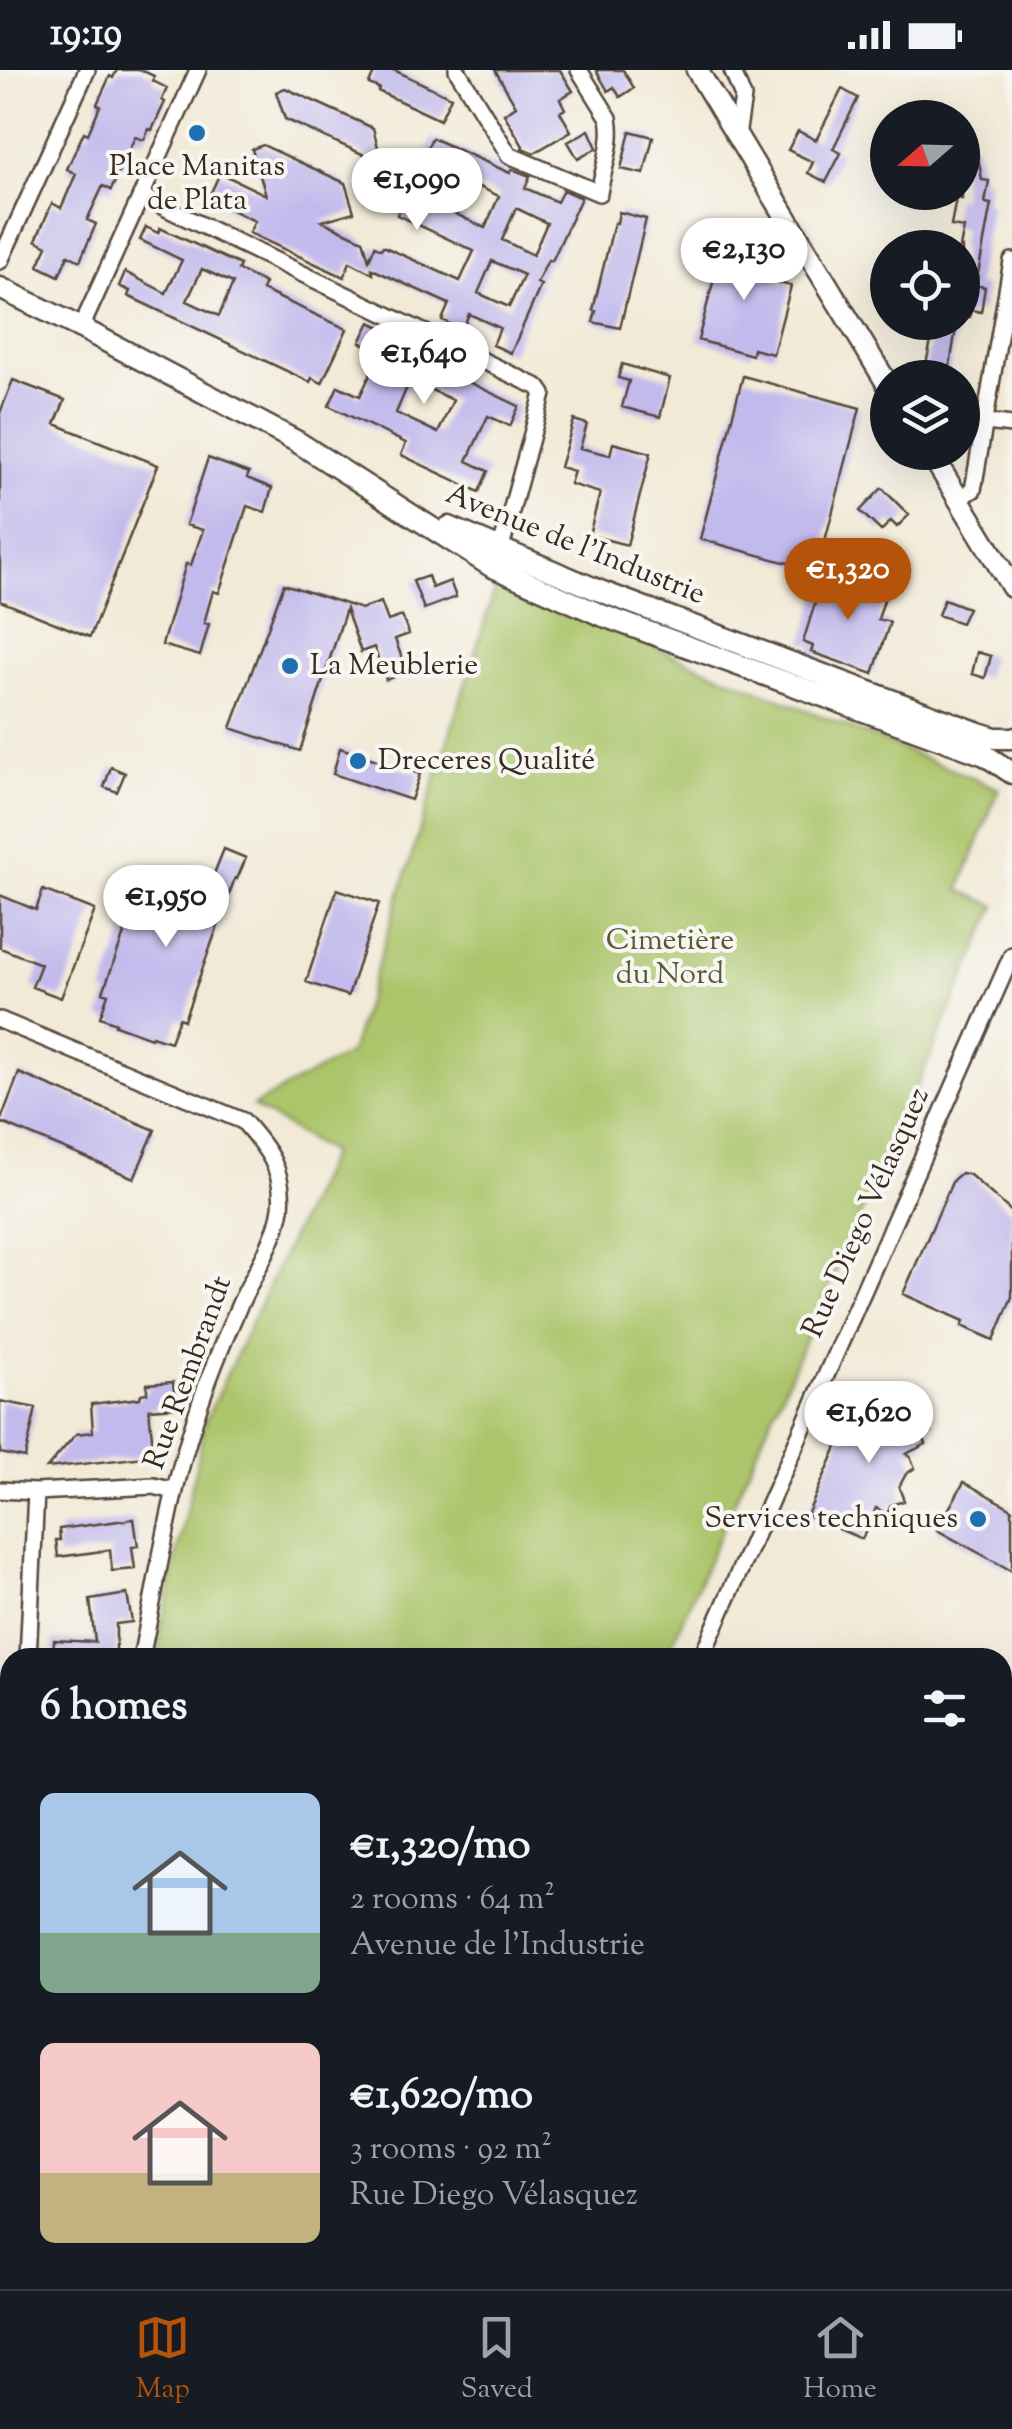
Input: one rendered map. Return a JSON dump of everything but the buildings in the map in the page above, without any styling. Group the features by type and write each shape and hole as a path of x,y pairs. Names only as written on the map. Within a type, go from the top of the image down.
{"street":[{"path":"0,261 87,70"},
{"path":"82,328 198,70"},
{"path":"458,70 509,154 599,193 612,138 608,118 579,70"},
{"path":"698,70 873,360"},
{"path":"732,70 742,97 737,136"},
{"path":"141,196 538,388 542,394 504,537 495,557"},
{"path":"958,498 973,490 1012,261"},
{"name":"Avenue de l'Industrie","path":"0,288 296,441 397,504 601,615 676,631 979,734 1012,738"},
{"path":"986,422 1012,424"},
{"path":"941,470 1012,587"},
{"name":"Avenue de l'Industrie","path":"676,631 985,754 1012,773"},
{"name":"Rue Diego Vélasquez","path":"704,1648 1012,955"},
{"name":"Rue Rembrandt","path":"0,1020 243,1121 269,1152 281,1180 280,1210 271,1237 238,1308 195,1419 174,1491 143,1648"},
{"path":"0,1490 154,1486 174,1491"},
{"path":"28,1648 36,1492"}],"green space":[{"name":"Cimetière du Nord","path":"497,583 999,789 959,890 996,906 670,1648 159,1648 206,1419 331,1153 253,1106 350,1053"}],"place":[{"name":"Place Manitas de Plata","path":"197,133"},
{"name":"La Meublerie","path":"290,666"},
{"name":"Dreceres Qualité","path":"358,761"},
{"name":"Services techniques","path":"978,1519"}]}
